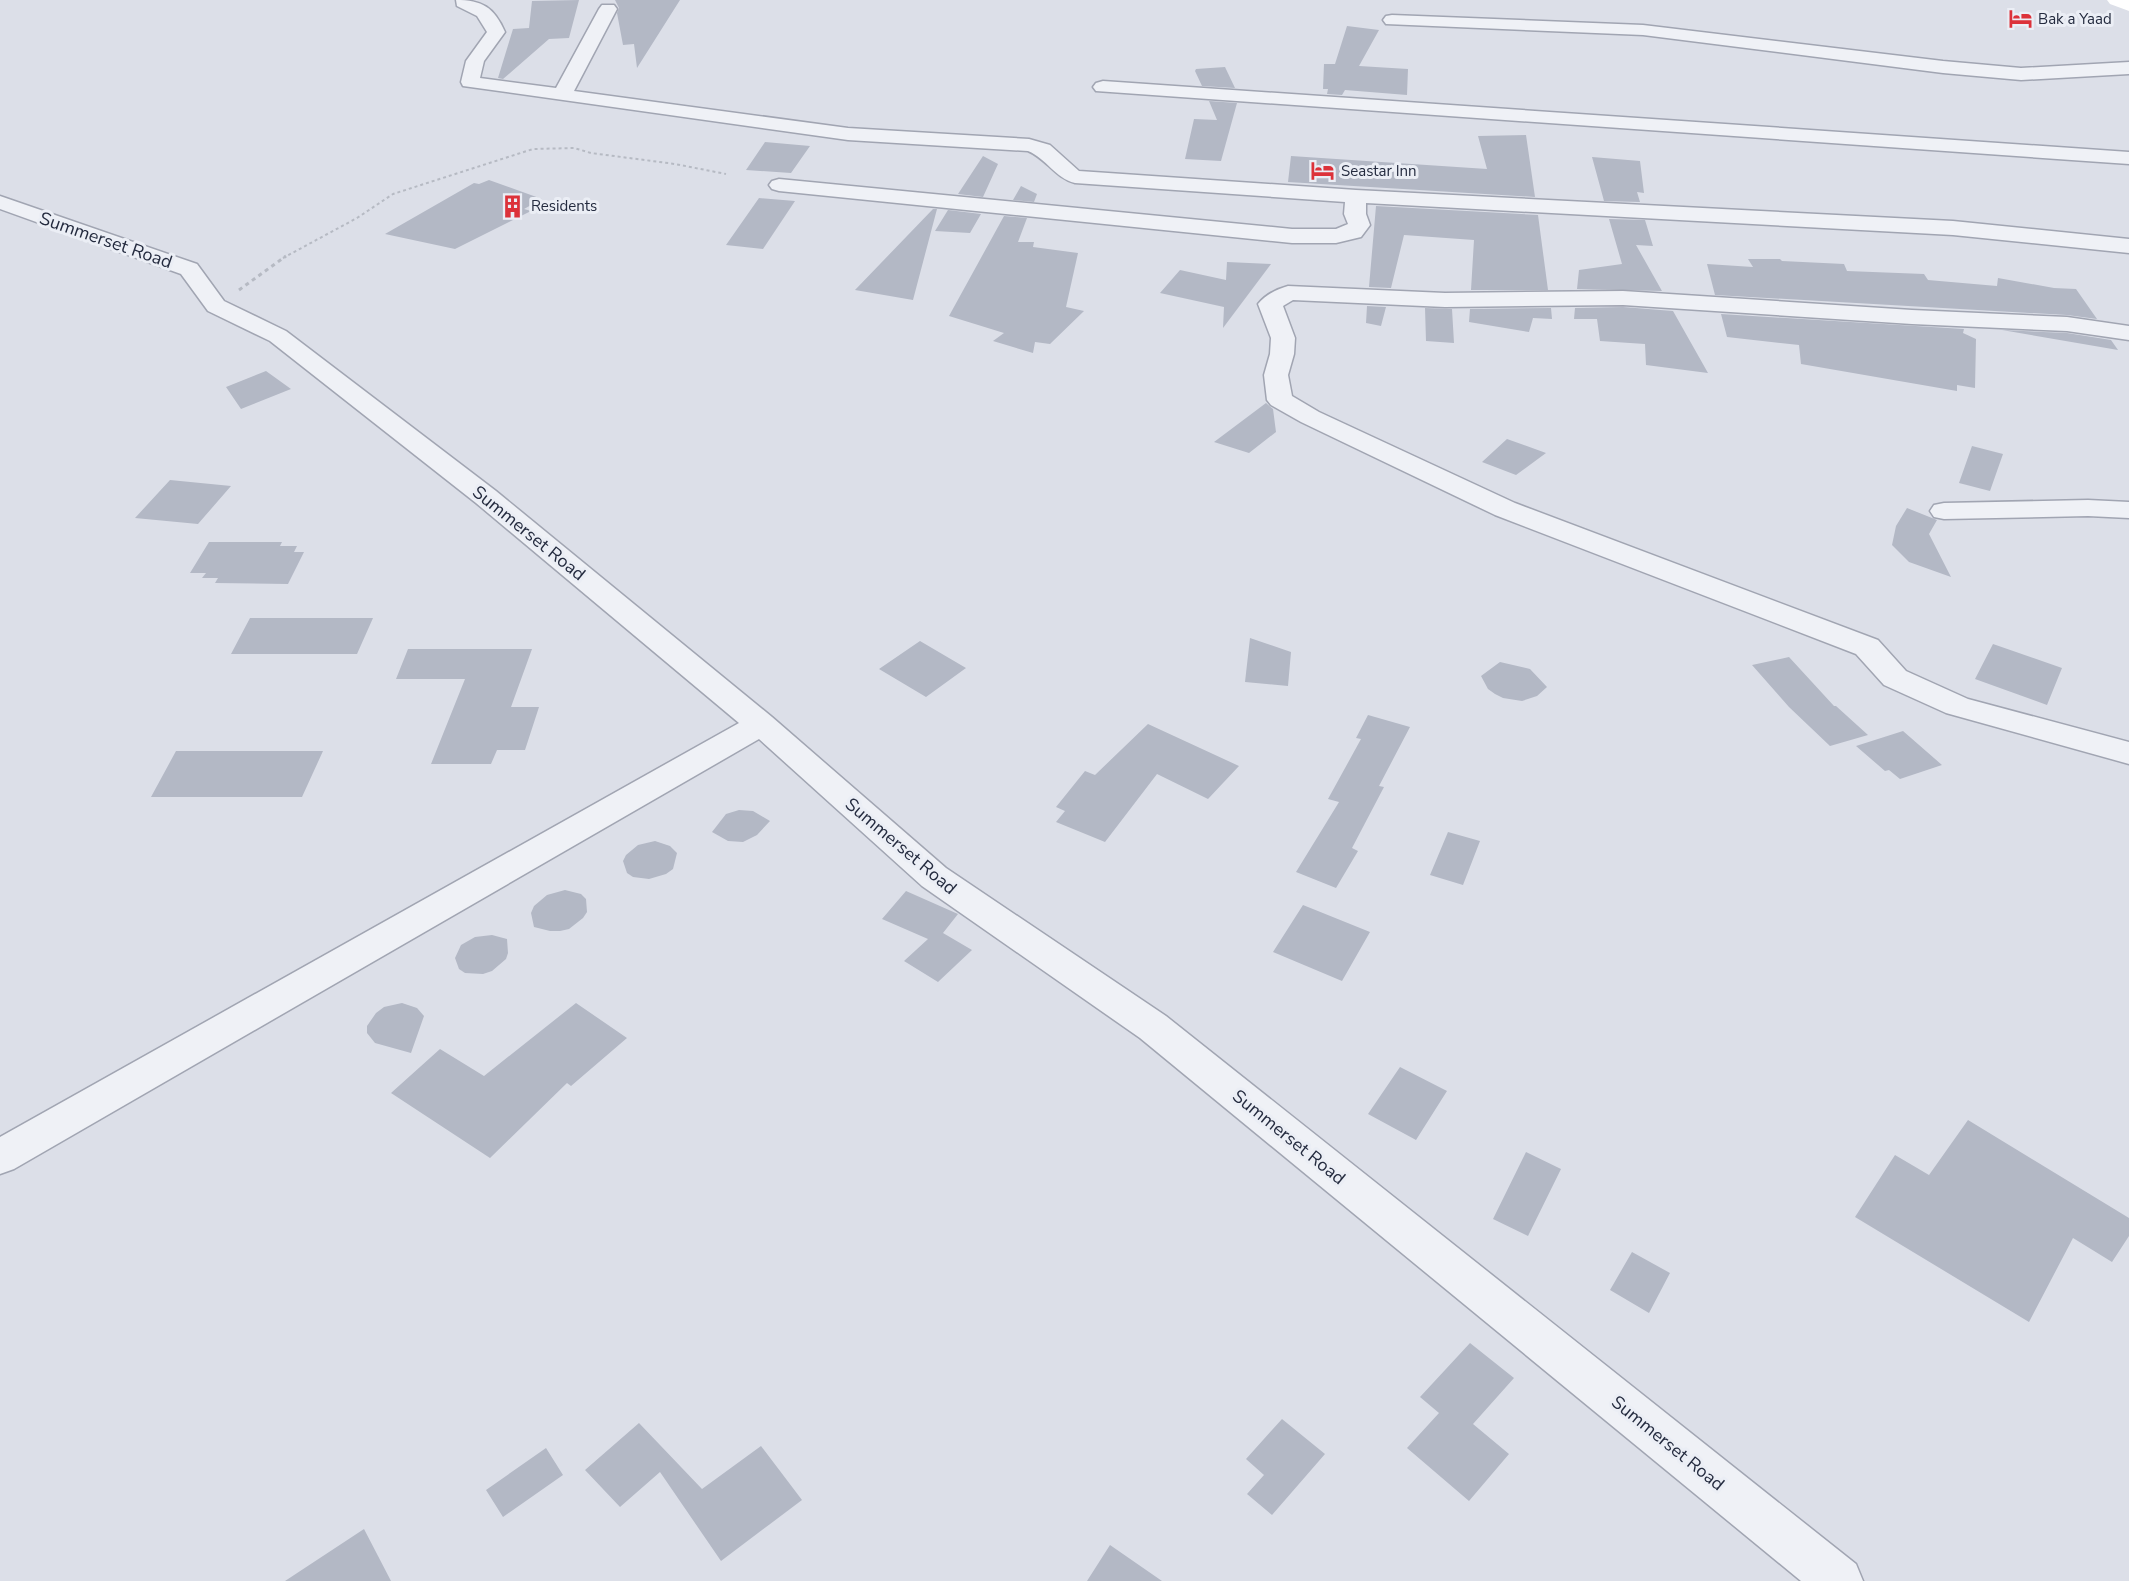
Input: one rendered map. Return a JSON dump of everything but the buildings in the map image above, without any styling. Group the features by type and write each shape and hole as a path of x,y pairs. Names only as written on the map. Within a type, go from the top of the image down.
{"main road":[{"path":"2116,0 2129,6"}],"street":[{"path":"465,0 463,2 484,10 492,20 496,32 475,61 470,82 848,134 1037,146 1050,155 1062,171 1075,177 1356,196 1953,228 2129,246"},
{"path":"562,93 608,9"},
{"path":"1392,20 1643,30 1932,66 2021,74 2129,68"},
{"path":"1103,87 2129,158"},
{"path":"779,185 1292,236 1335,236 1353,232 1359,225 1355,214 1356,196"},
{"name":"Summerset Road","path":"0,202 189,269 216,306 278,336 486,497 761,724 934,877 1153,1027 1839,1581"},
{"path":"2129,333 2067,324 1912,317 1623,298 1445,300 1288,293 1270,303 1283,338 1282,354 1276,375 1280,400 1310,417 1505,509 1867,647 1895,678 1957,706 2129,753"},
{"path":"1944,511 2088,508 2129,510"},
{"path":"0,1157 761,724"}],"path":[{"path":"216,306 281,259 357,218 393,194 533,149 574,148 591,153 675,164 726,174"}],"place":[{"name":"Bak a Yaad","path":"2020,19"},
{"name":"Seastar Inn","path":"1323,171"},
{"name":"Residents","path":"513,206"}]}
